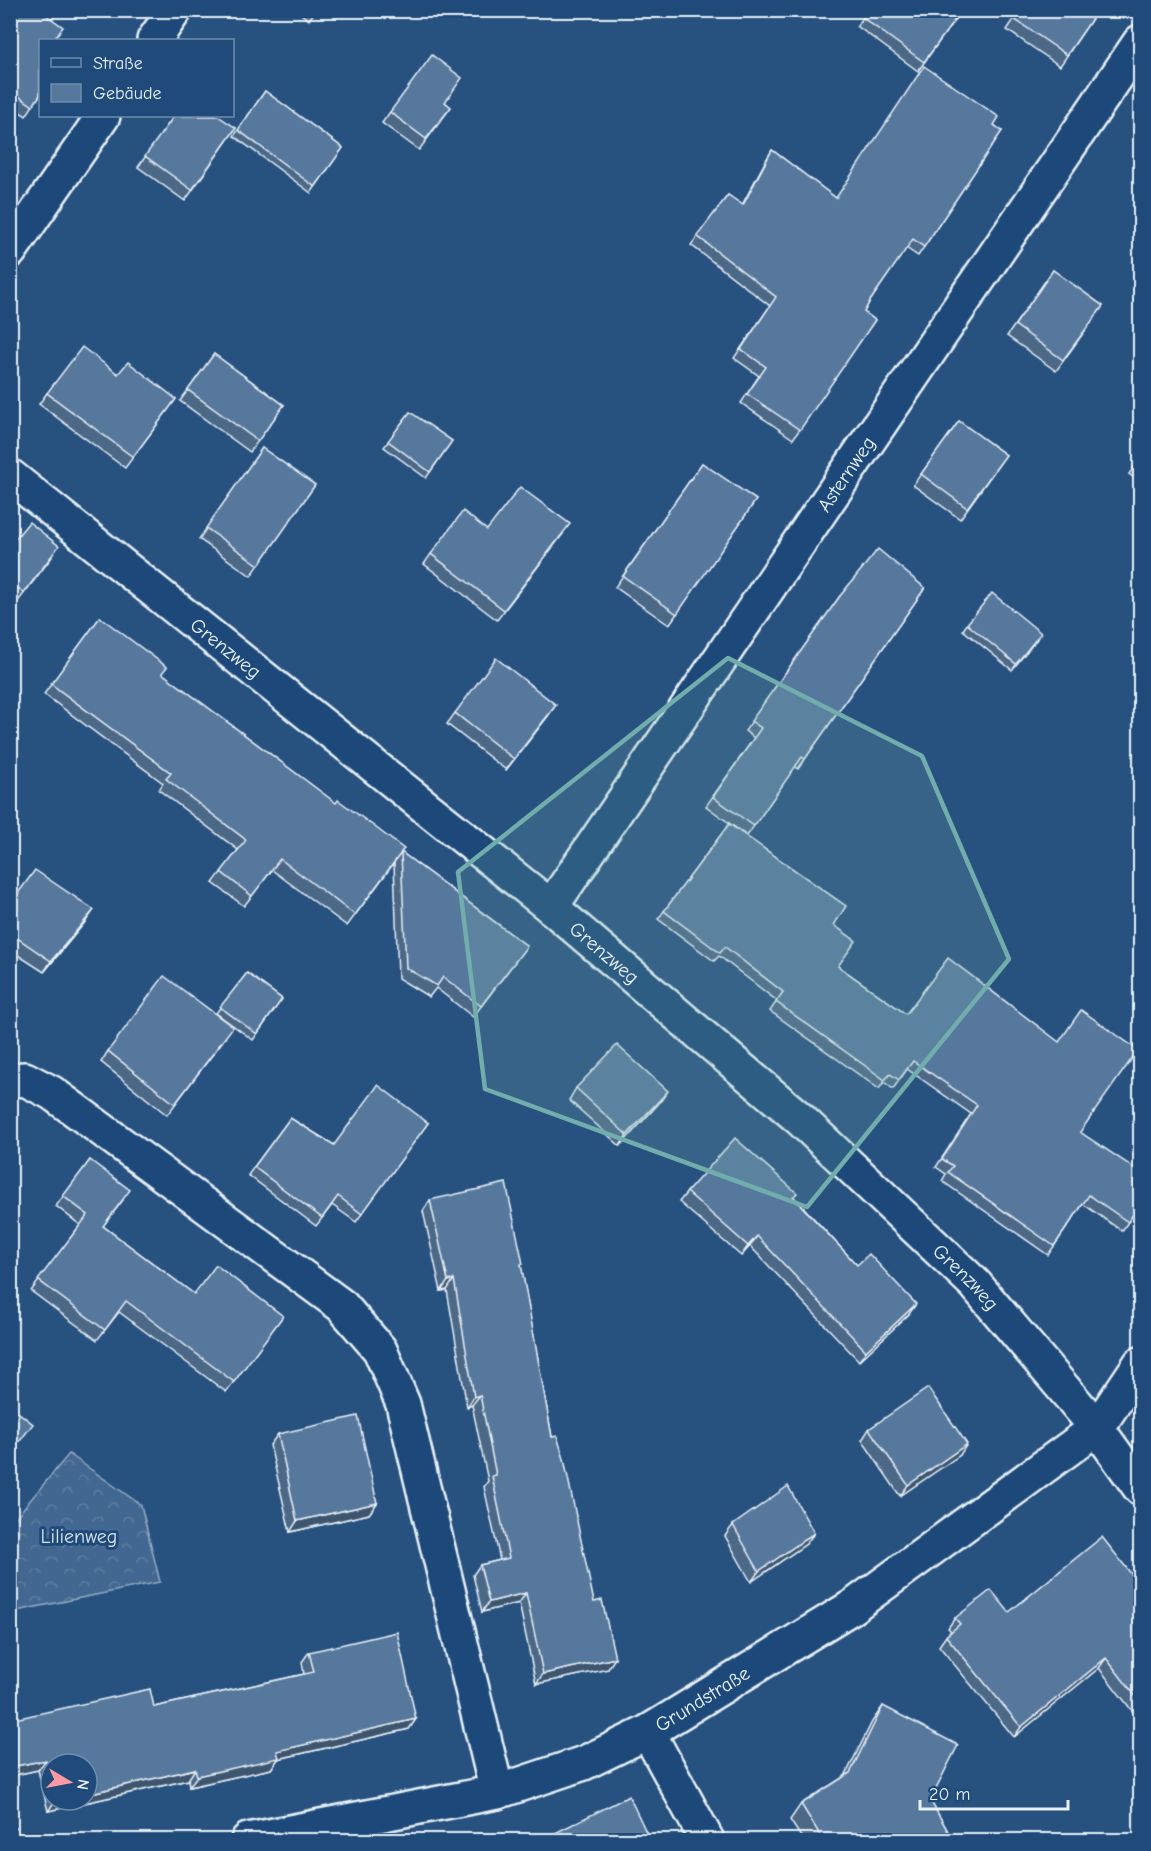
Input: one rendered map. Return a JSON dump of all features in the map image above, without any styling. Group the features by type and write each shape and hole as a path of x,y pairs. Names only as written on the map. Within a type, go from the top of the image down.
{"street":[{"path":"155,39 175,10"},
{"name":"Asternweg","path":"551,907 1140,42"},
{"path":"10,251 102,117"},
{"name":"Grenzweg","path":"10,476 551,907 800,1119 975,1284 1097,1428 1140,1488"},
{"path":"10,1080 25,1079 52,1093 342,1306 380,1350 403,1404 497,1792"},
{"name":"Grundstraße","path":"248,1840 497,1792 584,1763 648,1732 852,1607 1097,1428 1140,1364"},
{"path":"648,1732 706,1840"}],"path":[{"path":"10,1804 18,1840"}],"highlighted area":[{"path":"728,658 922,756 1009,959 807,1207 485,1089 458,872"}],"green space":[{"name":"Lilienweg","path":"69,1454 141,1505 160,1582 11,1612 11,1523"}],"building":[{"path":"10,10 39,10 63,27 54,39 39,39 39,97 33,106 10,90"},
{"path":"868,10 962,10 924,62 863,18"},
{"path":"1020,10 1098,10 1067,55 1014,19"},
{"path":"432,55 462,78 445,102 451,107 426,139 390,112"},
{"path":"924,66 999,117 994,125 1002,131 924,247 913,239 870,301 864,312 875,320 800,430 747,394 766,367 741,349 776,297 697,236 728,195 743,205 772,150 836,198"},
{"path":"265,91 343,148 315,187 238,130"},
{"path":"173,117 220,117 236,128 192,190 145,156"},
{"path":"1053,270 1103,306 1063,360 1015,325"},
{"path":"82,347 118,374 128,362 176,399 133,457 47,393"},
{"path":"214,354 284,405 258,441 188,390"},
{"path":"410,412 452,441 430,472 388,441"},
{"path":"959,421 1006,455 967,508 921,474"},
{"path":"262,448 315,485 259,565 206,528"},
{"path":"702,463 756,500 677,614 623,576"},
{"path":"520,487 570,524 504,610 431,554 463,511 487,530"},
{"path":"29,522 59,546 24,593 10,582 10,545"},
{"path":"878,549 925,588 805,759 802,757 754,826 713,797 761,728 751,721 840,596"},
{"path":"992,593 1041,633 1016,664 967,624"},
{"path":"100,617 167,667 162,673 336,803 338,800 371,824 404,849 401,852 527,946 481,1006 443,977 437,986 406,968 401,853 355,915 280,859 252,896 221,872 246,840 166,779 171,773 51,684"},
{"path":"496,658 556,705 514,759 455,713"},
{"path":"729,824 846,906 834,925 856,941 838,966 906,1014 948,958 1059,1042 1081,1010 1138,1050 1080,1132 1140,1172 1140,1204 1128,1222 1089,1195 1054,1246 948,1172 953,1166 942,1159 977,1105 913,1061 899,1080 890,1074 885,1080 776,1002 783,992 725,947 720,953 664,911"},
{"path":"35,870 94,910 51,961 10,933 10,904"},
{"path":"247,973 282,999 257,1034 220,1007"},
{"path":"164,976 233,1027 175,1104 108,1051"},
{"path":"617,1045 668,1091 627,1135 576,1088"},
{"path":"378,1085 428,1123 362,1214 338,1196 322,1218 254,1167 290,1118 334,1145"},
{"path":"735,1138 797,1193 793,1197 857,1265 869,1254 916,1304 866,1351 757,1236 748,1246 687,1192"},
{"path":"90,1160 130,1190 103,1226 194,1294 216,1265 283,1316 234,1382 126,1301 105,1330 38,1280 88,1215 63,1196"},
{"path":"506,1183 523,1264 521,1264 552,1437 557,1436 564,1459 594,1602 602,1600 615,1658 543,1674 526,1593 489,1602 480,1565 509,1558 492,1476 496,1475 480,1395 474,1397 454,1279 448,1281 430,1200"},
{"path":"928,1388 967,1444 908,1485 869,1429"},
{"path":"10,1406 33,1424 10,1454"},
{"path":"358,1416 377,1503 297,1521 278,1434"},
{"path":"788,1486 814,1533 759,1571 733,1525"},
{"path":"1102,1537 1140,1585 1140,1702 1106,1658 1021,1727 946,1636 960,1624 955,1618 991,1590 1009,1612"},
{"path":"397,1632 416,1719 277,1751 279,1758 197,1776 195,1769 99,1791 99,1752 39,1752 39,1761 10,1767 10,1720 150,1689 154,1707 314,1672 309,1652"},
{"path":"883,1706 958,1745 930,1800 953,1840 823,1840 801,1804 850,1773"},
{"path":"629,1796 650,1840 559,1840 555,1833"}]}
